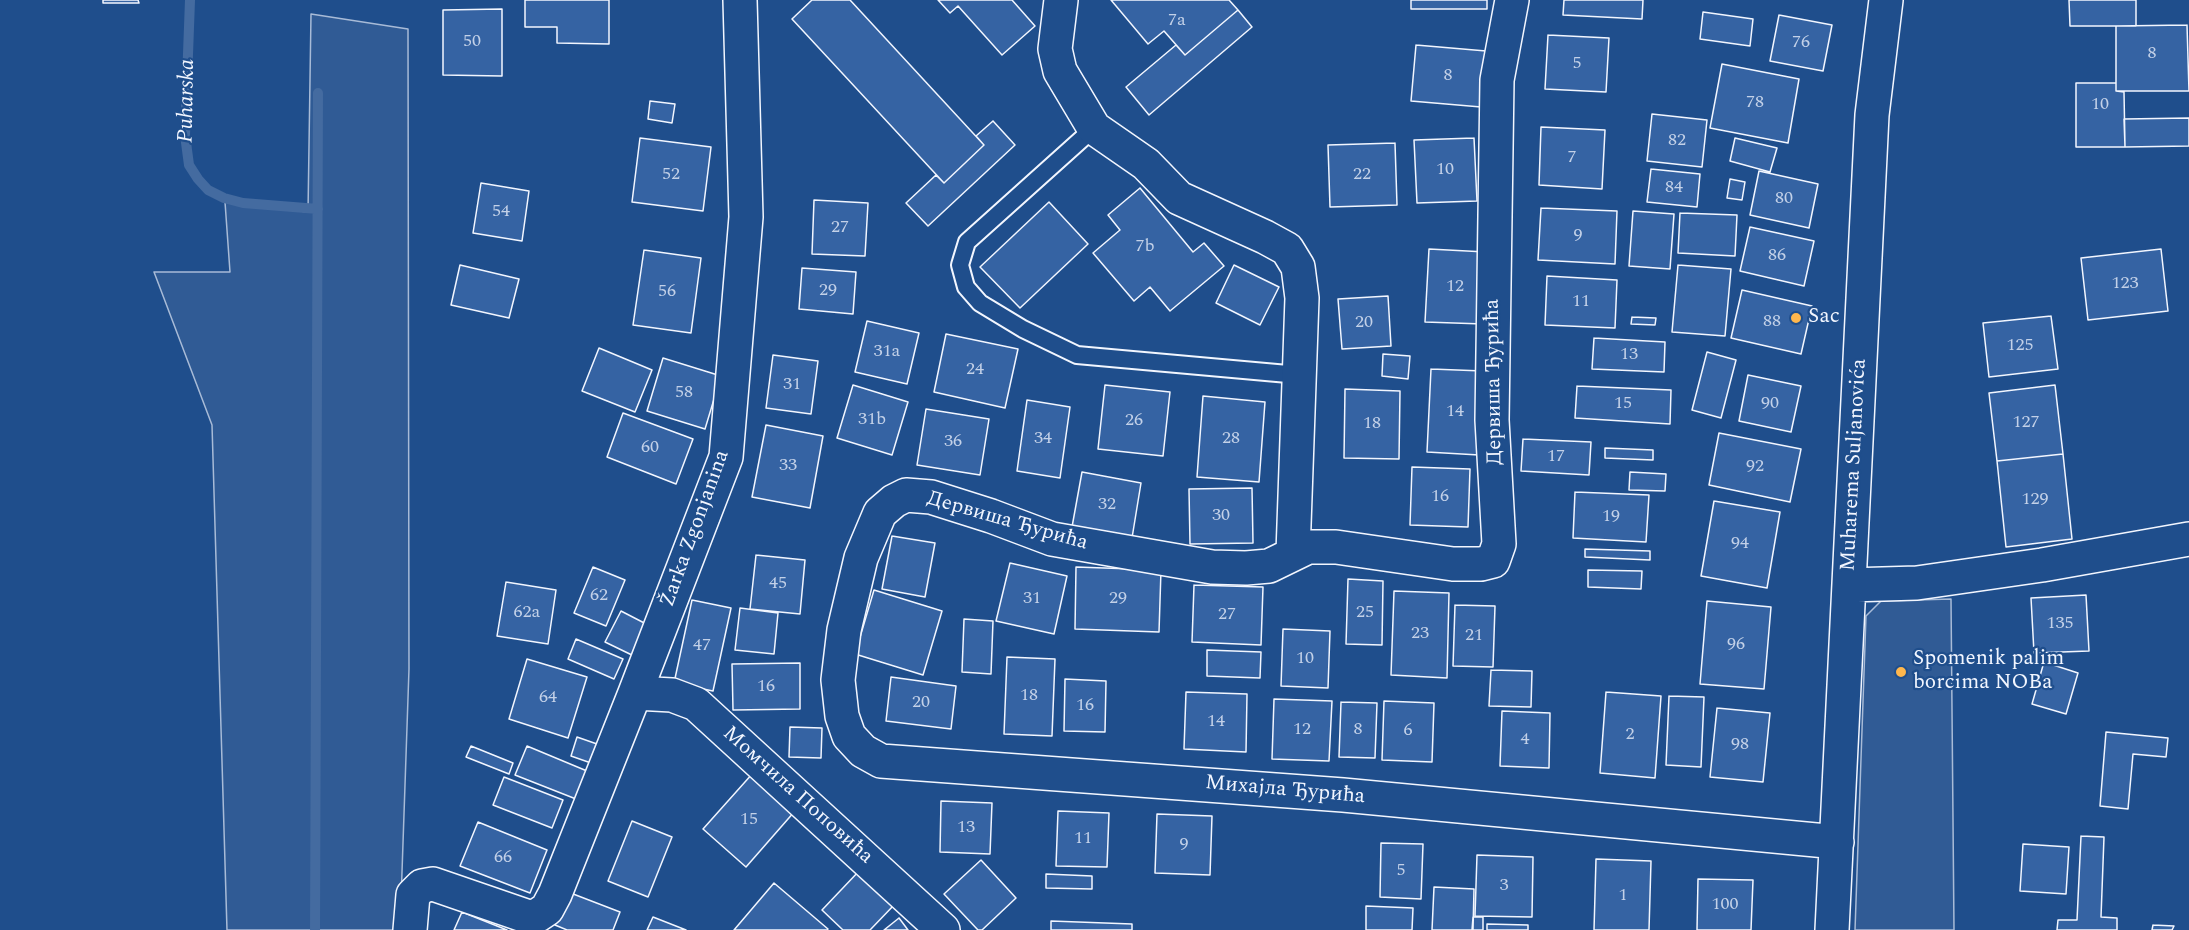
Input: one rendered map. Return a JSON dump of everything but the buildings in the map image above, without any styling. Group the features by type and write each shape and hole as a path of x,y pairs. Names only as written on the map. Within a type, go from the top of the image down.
{"street":[{"name":"Žarka Zgonjanina","path":"410,930 413,895 422,886 433,884 529,917 538,915 547,909 635,693 726,457 746,217 740,0"},
{"path":"1061,0 1054,49 1060,71 1094,128 1146,164 1179,198 1287,249 1298,267 1302,298 1293,553"},
{"name":"Дервиша Ђурића","path":"844,630 861,558 871,531 880,513 894,501 906,495 931,497 1052,539 1212,567 1269,566 1308,547 1336,547 1454,564 1481,564 1493,561 1499,544 1492,420 1497,80 1512,0"},
{"name":"Muharema Suljanovića","path":"1832,930 1872,115 1886,0"},
{"path":"1849,585 1929,581 2042,566 2189,539"},
{"name":"Михајла Ђурића","path":"844,630 838,680 842,716 849,736 854,742 862,751 881,761 1343,795 1837,842"},
{"name":"Момчила Поповића","path":"635,693 672,695 696,704 943,930"}],"lane":[{"path":"1094,128 967,242 960,265 966,287 980,303 1023,329 1077,355 1299,375"}],"shaded area":[{"path":"311,14 408,29 409,669 400,930 227,930 212,425 154,272 230,272 225,202 308,212"},
{"path":"1951,599 1954,930 1855,930 1866,616 1881,601"}],"waterway":[{"name":"Puharska","path":"190,0 185,135 189,165 208,190 224,198 243,203 318,209"},
{"path":"315,930 318,93"}],"place":[{"name":"Sac","path":"1796,318"},
{"name":"Spomenik palim borcima NOBa","path":"1901,672"}]}
